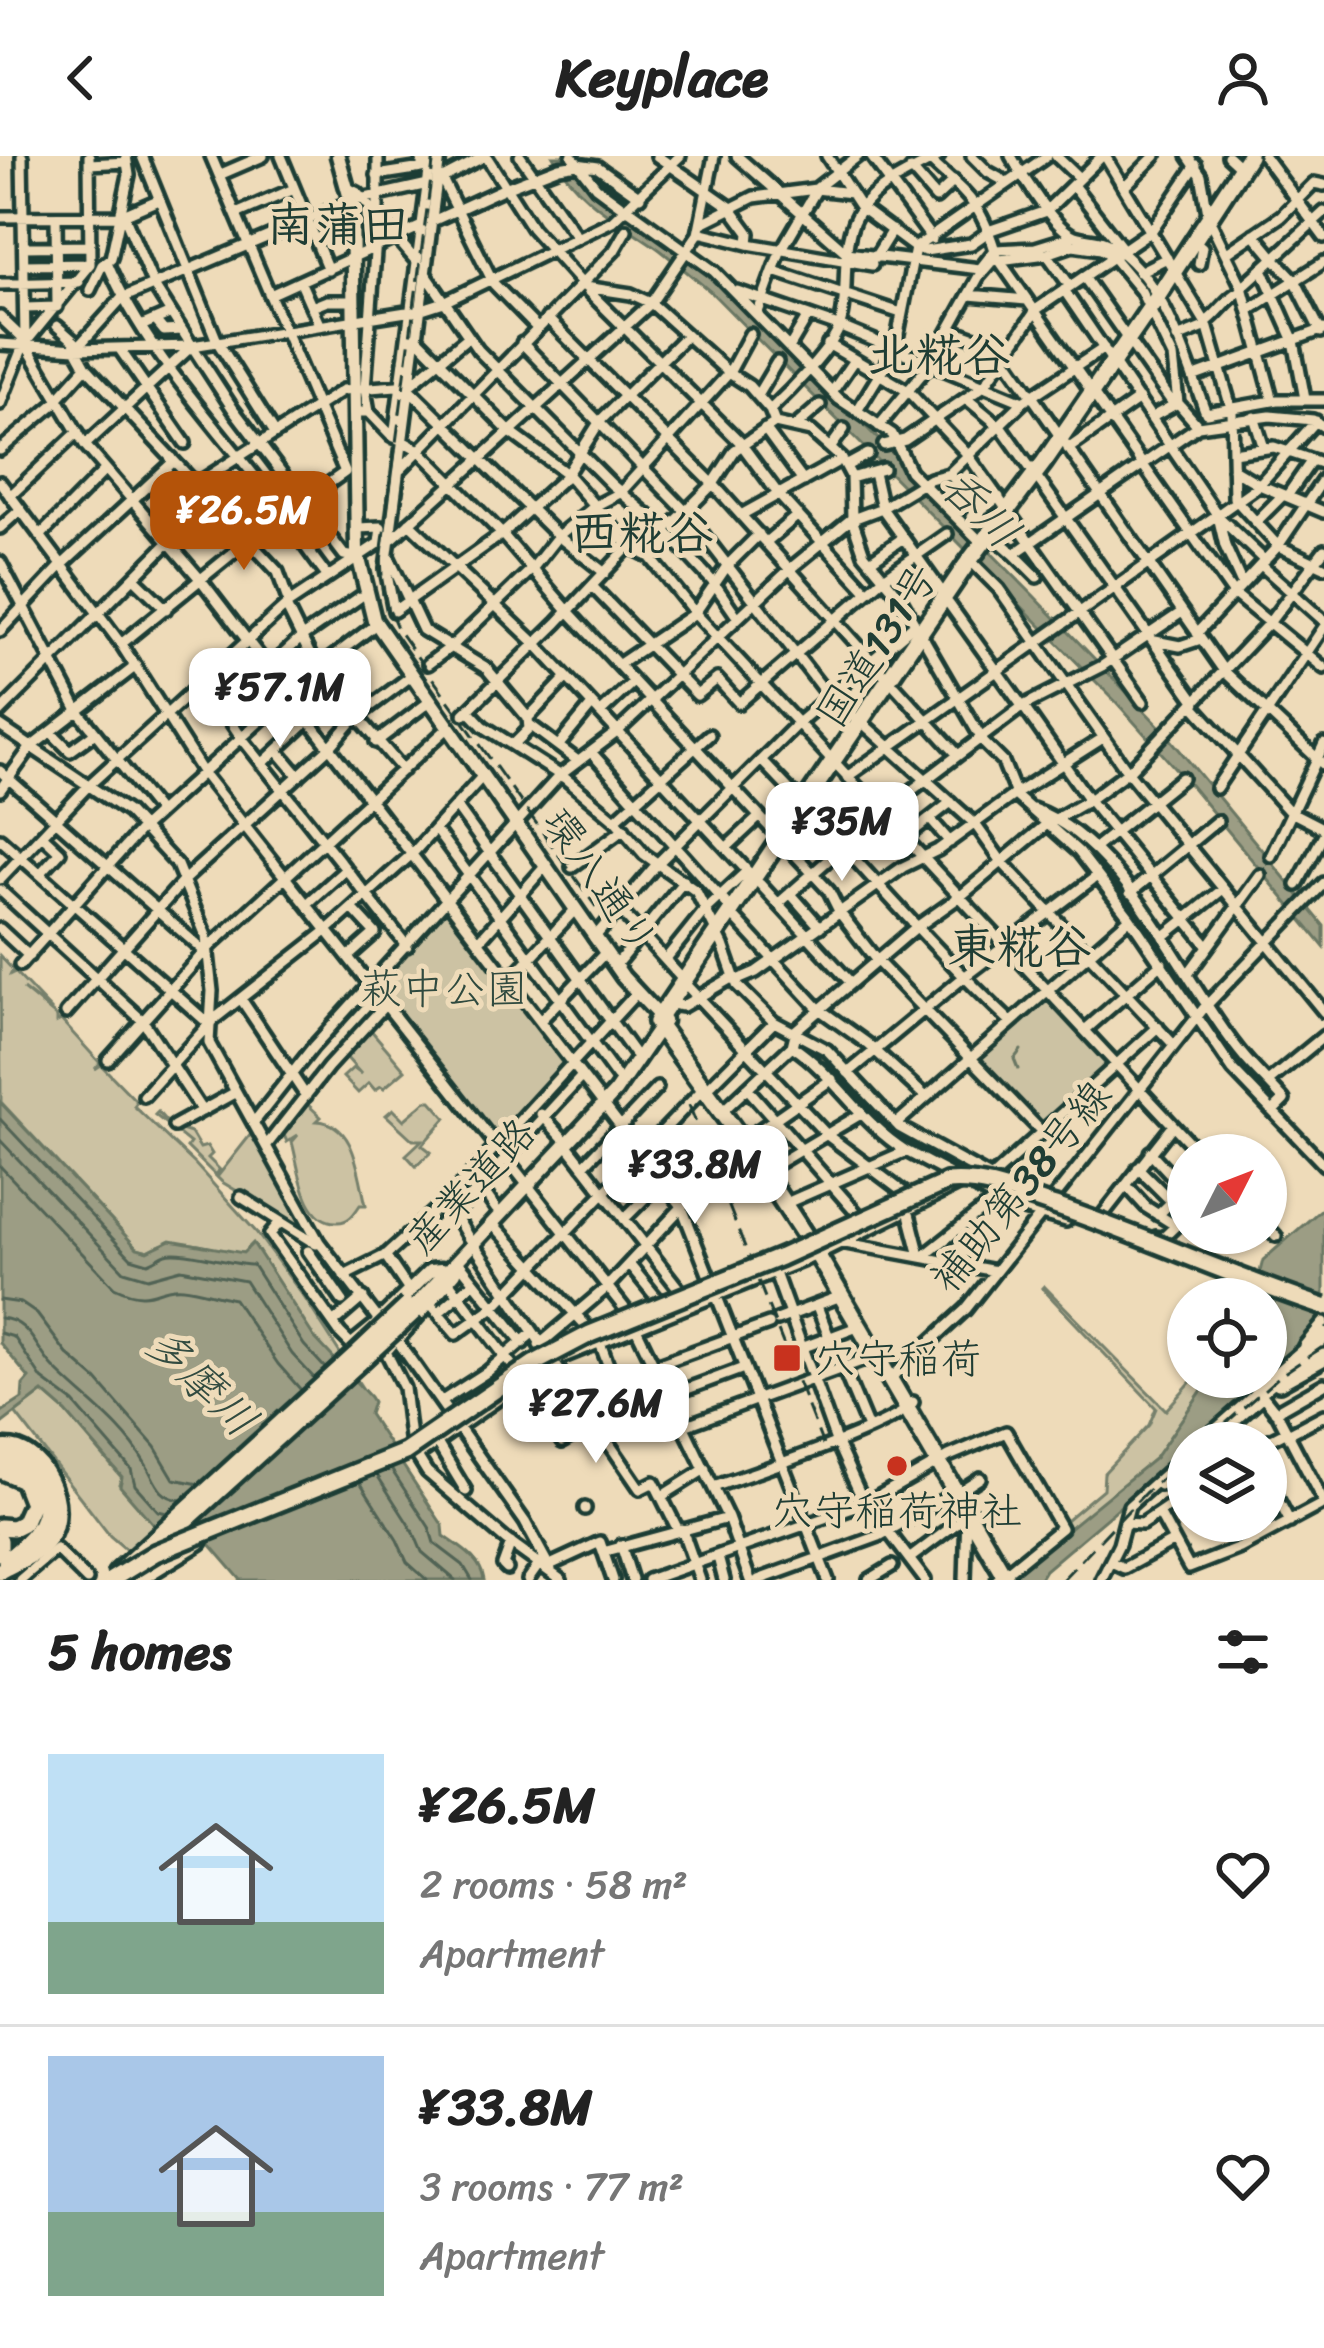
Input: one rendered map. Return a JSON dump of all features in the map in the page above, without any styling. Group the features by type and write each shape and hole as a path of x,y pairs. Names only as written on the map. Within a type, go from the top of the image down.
{"highway":[{"name":"国道131号","path":"840,769 920,633 980,549 1004,503 1064,444 1109,355 1128,340 1171,265 1194,241 1245,162"},
{"name":"産業道路","path":"660,1022 690,988 753,878 840,769"},
{"name":"産業道路","path":"660,1022 690,988"},
{"name":"環八通り","path":"660,1022 728,1106 770,1168 860,1326 895,1376"},
{"name":"環八通り","path":"709,1085 895,1376 1007,1577"},
{"path":"638,1318 781,1265 969,1176"},
{"path":"123,1580 138,1566 395,1463 448,1432 550,1354 782,1257 933,1186 969,1176 1324,1309"},
{"path":"1287,1370 1324,1335"},
{"path":"1287,1378 1324,1358"},
{"path":"107,1580 155,1553 374,1467 448,1432"},
{"path":"0,1449 17,1449 37,1465 52,1489 57,1514 45,1543 0,1568"},
{"path":"0,1466 21,1465 34,1476 45,1509 36,1532 0,1568"},
{"path":"0,1466 23,1480 32,1507 20,1525 0,1527"},
{"path":"0,1540 0,1568"}],"main road":[{"name":"環八通り","path":"334,156 352,197 356,389 350,472 360,598 371,628 660,1022"},
{"name":"環八通り","path":"351,261 351,318"},
{"name":"環八通り","path":"356,389 362,412 350,472 357,527 355,558 374,620 425,704 514,824 602,956 632,998 660,1022"},
{"name":"産業道路","path":"602,1101 660,1022"},
{"name":"産業道路","path":"411,1304 445,1276 602,1101 660,1022"},
{"path":"397,1340 434,1308 445,1276 467,1251"},
{"path":"378,1322 411,1304"},
{"path":"107,1580 138,1566 362,1363 411,1304"},
{"path":"138,1566 411,1304"}],"street":[{"path":"22,156 25,344"},
{"path":"142,156 218,341 275,433"},
{"path":"121,644 250,540 350,472 317,406 211,156"},
{"path":"219,175 263,156"},
{"path":"281,156 328,270"},
{"path":"356,389 371,316 378,156"},
{"path":"377,175 422,168 427,156"},
{"path":"427,156 436,181 458,209 492,279 537,328"},
{"path":"406,388 417,262 440,156"},
{"path":"75,346 122,298 352,197 436,181 485,156 551,250 742,445 778,495 868,592"},
{"path":"520,156 577,237"},
{"path":"598,167 610,156"},
{"path":"656,156 675,160 730,207 749,233 748,242"},
{"path":"0,879 89,785 288,604 409,523 651,303 700,227 714,156"},
{"path":"827,156 861,208 923,251 971,244 991,230 1048,210 1104,156 1207,324 1232,414 1237,501 1278,545 1320,566"},
{"path":"757,315 816,189 858,156"},
{"path":"871,156 939,248"},
{"path":"972,156 1008,183"},
{"path":"1011,156 1048,210 1074,236"},
{"path":"856,411 896,349 915,248 1052,156 1076,182 1137,284 1177,338 1205,412 1320,424"},
{"path":"1125,186 1156,156"},
{"path":"1228,156 1245,162"},
{"path":"1264,156 1324,236"},
{"path":"745,158 846,257 909,267 980,269 996,254 1074,236 1098,238 1139,272 1173,356 1176,404"},
{"path":"770,410 810,370 841,326 846,257 861,208 931,158 979,206 996,254 1233,593 1324,668"},
{"path":"1,401 25,344 89,264 89,160 126,159 129,175 122,215 109,260 90,290"},
{"path":"0,344 192,346 415,310 444,302 612,220 675,160"},
{"path":"575,161 596,187 687,250 832,392 879,426 921,484 962,523 999,589 1042,638 1066,684 1128,772 1324,1012"},
{"path":"270,296 557,164 575,161 598,167 629,182 640,197"},
{"path":"1192,161 1209,219 1242,288 1273,401"},
{"path":"890,443 968,399 983,386 1035,312 1152,230 1192,161"},
{"path":"911,169 936,198 954,181"},
{"path":"617,199 629,182"},
{"path":"1227,253 1282,216 1314,183 1324,185"},
{"path":"236,214 295,189"},
{"path":"700,227 754,197 816,189 851,193"},
{"path":"352,197 377,216 417,262"},
{"path":"0,218 122,215 158,200"},
{"path":"1177,338 1207,324 1232,295 1324,212"},
{"path":"122,215 153,284 218,386 344,555 355,558"},
{"path":"56,217 57,307"},
{"path":"384,542 401,469 398,439 416,336 415,310 425,273 426,225"},
{"path":"700,227 730,240 731,235 748,242 979,276"},
{"path":"401,469 584,285 620,244 626,230"},
{"path":"874,259 892,230"},
{"path":"1195,376 1323,332 1295,280 1254,234"},
{"path":"1194,241 1202,247 1199,264"},
{"path":"996,254 1048,254 1081,245 1117,251"},
{"path":"24,247 90,246"},
{"path":"109,260 137,246"},
{"path":"879,426 930,364 996,254"},
{"path":"1048,254 1109,355 1218,516 1324,624 1308,655 1216,788"},
{"path":"1055,266 1067,257"},
{"path":"109,260 122,298 169,367 328,577"},
{"path":"1249,310 1324,262"},
{"path":"24,265 89,264"},
{"path":"1139,272 1171,265"},
{"path":"1262,269 1294,341 1305,399"},
{"path":"774,271 901,313"},
{"path":"425,273 468,337 497,370 620,493 664,530 714,583 738,618"},
{"path":"1084,277 1176,404 1198,426"},
{"path":"0,284 79,282"},
{"path":"301,283 319,323"},
{"path":"584,285 651,303 758,394 770,410 770,426 803,481"},
{"path":"734,291 841,326 1028,400"},
{"path":"969,295 1027,300"},
{"path":"312,308 348,302"},
{"path":"25,308 57,307"},
{"path":"141,326 171,313"},
{"path":"789,348 808,316"},
{"path":"0,317 25,344 85,445 249,639 682,1208 826,1580"},
{"path":"547,318 713,484 958,755"},
{"path":"155,320 164,332 182,330"},
{"path":"57,326 86,367 280,574 300,639 316,669 403,770"},
{"path":"950,329 981,340 1004,356 1028,400 1224,671 1321,762"},
{"path":"428,664 532,569 558,536 620,493 729,373 751,334"},
{"name":"補助第38号線","path":"416,336 510,432 567,474 629,546 650,557 717,638 1140,1090 966,1309 895,1376"},
{"path":"357,527 381,527 394,610 502,534 567,474 600,421 686,336"},
{"path":"0,712 167,544 183,498 198,483 317,406 356,389 406,388 468,337"},
{"path":"522,343 686,512 829,697 975,824 1002,862 1174,1045"},
{"path":"828,344 908,391 968,455 1142,702"},
{"path":"85,445 192,346"},
{"path":"43,373 57,347"},
{"path":"118,348 185,443"},
{"path":"254,1122 330,1029 559,776 617,732 790,569 852,519 950,473 1028,400 1075,368 1109,355"},
{"path":"832,392 854,360"},
{"path":"758,394 777,362"},
{"path":"0,450 86,367"},
{"path":"194,402 218,386"},
{"path":"406,388 558,536 605,573"},
{"path":"968,399 1000,424 1194,704 1292,813 1324,832 1297,885"},
{"path":"1064,444 1139,399"},
{"path":"1014,554 1198,426 1273,401 1324,400"},
{"path":"1152,416 1176,404"},
{"path":"797,425 820,405"},
{"path":"362,412 419,450 502,534 829,891 840,914 877,961 1042,1132"},
{"path":"1254,417 1264,448"},
{"path":"840,769 890,746 1218,516 1258,486 1320,424"},
{"path":"1167,1234 1162,1239 969,1176 883,1136 734,979 701,896 644,854 619,825 559,776 466,712 629,546 664,530 686,512 742,445 770,426 797,425 831,446 844,462 851,478 852,519 870,561 920,633 982,739 1004,764 1015,794 1095,848 1188,974 1233,1070 1276,1108 1324,1165"},
{"path":"831,446 844,430"},
{"path":"10,496 78,432"},
{"path":"1233,453 1264,448 1324,464"},
{"path":"741,515 803,481 868,454"},
{"path":"0,632 172,458"},
{"path":"1256,522 1312,460"},
{"path":"1233,469 1258,486 1324,512"},
{"path":"40,536 105,470"},
{"path":"851,478 878,471 883,508 915,556 1089,800 1208,946"},
{"path":"950,473 975,514"},
{"path":"1150,638 1180,646 1199,636 1278,545 1324,478"},
{"path":"0,482 121,644 203,773 638,1318 655,1366 754,1580 787,1575 888,1531 980,1478"},
{"path":"962,523 1004,503"},
{"path":"0,528 20,510"},
{"path":"618,665 695,613 727,566 798,515"},
{"path":"1218,516 1242,584"},
{"path":"409,523 536,644 851,983"},
{"path":"593,587 697,695 717,679 740,703 915,556 926,541 947,534"},
{"path":"870,561 903,538"},
{"path":"980,549 1014,554 1037,577"},
{"path":"728,1106 819,1009 914,928 1052,820 1128,772 1320,566 1320,550"},
{"path":"387,557 423,629 499,682 529,722 578,761"},
{"path":"0,562 78,711 159,812"},
{"path":"926,571 941,562"},
{"path":"134,578 166,609"},
{"path":"224,709 300,639 360,598"},
{"path":"778,904 881,813 1022,706 1150,638 1182,612"},
{"path":"20,965 143,826 316,669 371,628"},
{"path":"594,938 657,864 798,724 871,661 920,633"},
{"path":"0,790 5,774 31,747 136,666"},
{"path":"514,744 567,677"},
{"path":"66,1013 185,879 330,747 355,718 409,678"},
{"path":"203,681 241,737 407,946"},
{"path":"559,745 633,682"},
{"path":"0,691 10,703"},
{"path":"376,742 425,704"},
{"path":"262,764 309,720"},
{"path":"63,722 82,744"},
{"path":"0,726 143,826 185,879 202,922 212,991 209,1043 254,1122 325,1275 342,1300"},
{"path":"108,1060 206,951 447,729"},
{"path":"51,732 70,752 95,733"},
{"path":"572,867 709,735"},
{"path":"690,988 734,979 773,960 1103,737"},
{"path":"1271,856 1321,762 1324,744"},
{"path":"278,750 299,776"},
{"path":"590,752 819,1009 875,1050 926,1097"},
{"path":"761,760 881,883 914,928 1012,1022"},
{"path":"5,774 206,951"},
{"path":"1095,848 1182,778"},
{"path":"144,1096 209,1024 328,931 412,854 480,779"},
{"path":"905,838 951,802"},
{"path":"456,806 634,1053"},
{"path":"726,848 759,817"},
{"path":"930,819 950,842"},
{"path":"1052,820 1162,963 1284,1100 1276,1108"},
{"path":"1130,892 1217,820"},
{"path":"918,828 938,850"},
{"path":"435,829 617,1077"},
{"path":"40,874 60,852 42,835"},
{"path":"0,839 209,1024"},
{"path":"307,904 346,869"},
{"path":"479,941 542,870"},
{"path":"1188,974 1260,875"},
{"path":"848,1073 964,976 1097,876"},
{"path":"665,960 721,895 753,878"},
{"path":"615,966 684,881"},
{"path":"1181,1134 1140,1090 1203,1010 1324,884"},
{"path":"1163,937 1223,889"},
{"path":"0,890 143,1021 202,1111"},
{"path":"790,892 820,928"},
{"path":"348,957 374,933 352,908"},
{"path":"620,910 827,1135 909,1203 922,1256"},
{"path":"509,981 572,913"},
{"path":"896,1124 1130,918"},
{"path":"0,928 28,956"},
{"path":"540,1021 602,956"},
{"path":"1084,1030 1162,963"},
{"path":"241,998 306,1096"},
{"path":"344,1276 386,1255 447,1200 632,998"},
{"path":"266,1146 386,1005"},
{"path":"474,1282 434,1308 456,1334 506,1296 774,1022"},
{"path":"638,1318 682,1293 840,1242 969,1176 1042,1132 1158,1028"},
{"path":"330,1029 345,1048"},
{"path":"1268,1082 1324,1036"},
{"path":"793,1040 827,1050 896,1124 996,1199 1066,1221"},
{"path":"454,1214 582,1076"},
{"path":"749,1137 832,1078"},
{"path":"583,1166 657,1088"},
{"path":"748,1088 860,1217"},
{"path":"174,1126 236,1092"},
{"path":"533,1106 682,1293"},
{"path":"770,1168 861,1114"},
{"path":"1101,1217 1173,1125"},
{"path":"791,1201 906,1150"},
{"path":"1150,1152 1167,1170"},
{"path":"1138,1168 1167,1197"},
{"path":"471,1173 495,1217 533,1268 595,1336 626,1413"},
{"path":"416,1454 545,1354 575,1314 608,1286 711,1176"},
{"path":"624,1219 662,1180"},
{"path":"1126,1184 1167,1221"},
{"path":"241,1197 314,1246 397,1340 442,1401 466,1491"},
{"path":"922,1256 996,1199"},
{"path":"447,1200 474,1282 545,1354 640,1490 654,1482 700,1580"},
{"path":"815,1247 860,1217 909,1203"},
{"path":"1158,1215 1167,1207"},
{"path":"280,1222 269,1232 351,1344 378,1322"},
{"path":"840,1242 996,1271"},
{"path":"291,1263 314,1246"},
{"path":"467,1251 506,1296 527,1338"},
{"path":"386,1255 411,1304"},
{"path":"628,1264 660,1302"},
{"path":"545,1354 638,1318 718,1297 781,1265 792,1315 836,1442 867,1503 925,1580"},
{"path":"309,1287 325,1275"},
{"path":"445,1276 562,1442 593,1425 742,1370"},
{"path":"330,1318 342,1300 360,1293"},
{"path":"330,1318 360,1293"},
{"path":"574,1395 842,1296"},
{"path":"817,1306 829,1337"},
{"path":"1287,1361 1324,1322"},
{"path":"804,1347 860,1326"},
{"path":"442,1401 527,1338"},
{"path":"397,1340 386,1352 404,1388 416,1454 427,1472 511,1544 553,1573"},
{"path":"684,1426 878,1354"},
{"path":"843,1367 868,1429"},
{"path":"1275,1412 1324,1384"},
{"path":"1226,1422 1256,1398"},
{"path":"1232,1422 1257,1398"},
{"path":"1264,1398 1281,1422"},
{"path":"714,1487 868,1429 912,1406"},
{"path":"1287,1523 1324,1503 1287,1433 1324,1415"},
{"path":"416,1454 448,1432"},
{"path":"448,1432 525,1522 553,1573"},
{"path":"648,1580 667,1578 867,1503 942,1460 1006,1432 1061,1528 1007,1577"},
{"path":"662,1496 705,1469"},
{"path":"1101,1580 1125,1523 1138,1503 1167,1476"},
{"path":"1125,1523 1139,1525 1167,1507"},
{"path":"465,1524 476,1513"},
{"path":"909,1559 969,1513"},
{"path":"965,1580 969,1513"},
{"path":"1159,1513 1167,1528"},
{"path":"1287,1516 1290,1522"},
{"path":"528,1580 553,1573 601,1547 728,1518"},
{"path":"1111,1562 1124,1568 1172,1542"},
{"path":"1175,1542 1192,1568 1247,1542"},
{"path":"507,1569 503,1565 511,1544"},
{"path":"621,1545 632,1580"},
{"path":"601,1547 613,1580"},
{"path":"20,1580 56,1550 87,1580"},
{"path":"718,1557 724,1580"},
{"path":"868,1580 892,1566"}],"green space":[{"path":"1060,819 1094,849 1281,1098 1271,1108 1235,1071 1136,922 1046,821"},
{"name":"萩中公園","path":"447,905 570,1063 498,1141 375,986"},
{"path":"0,956 13,970 11,974 15,972 52,1011 23,989 57,1022 61,1020 100,1063 95,1069 101,1065 137,1102 134,1106 257,1233 368,1397 313,1337 254,1245 243,1253 183,1243 148,1251 137,1248 1,1102"},
{"path":"1048,995 1113,1065 1043,1129 975,1057"},
{"path":"370,1029 405,1070 384,1088 375,1090 369,1083 358,1093 343,1077 353,1068 361,1074 346,1057"},
{"path":"796,1037 826,1051 885,1118 957,1162 957,1170 952,1173 902,1147 796,1046"},
{"path":"304,1101 321,1117 317,1121 340,1131 353,1152 366,1205 360,1205 345,1221 326,1220 310,1204 292,1142 298,1135 287,1142 282,1130"},
{"path":"426,1101 446,1118 422,1145 431,1152 416,1166 406,1155 422,1140 413,1140 386,1115 393,1109 404,1120"},
{"path":"158,1112 171,1127 191,1133 200,1148 207,1146 212,1154 208,1158 220,1170 218,1176 255,1129 315,1238 222,1182 187,1147 190,1143 155,1115"},
{"path":"1042,1288 1166,1410 1177,1398 1196,1398 1180,1422 1167,1422 1167,1441 1155,1458 1067,1532 1061,1524 1103,1489 1104,1473 1149,1425 1156,1408"},
{"path":"43,1392 66,1412 158,1527 130,1553 110,1536 15,1413"}],"water":[{"path":"553,156 571,156 583,174 717,277 1034,596 1164,731 1324,926 1324,947 1117,703 712,293 587,198"},
{"name":"多摩川","path":"0,1102 137,1248 148,1251 171,1240 243,1253 253,1243 314,1337 370,1397 369,1414 443,1526 444,1536 474,1559 484,1580 241,1580 197,1529 153,1524 120,1486 122,1477 43,1392 0,1425 0,1413 22,1399 29,1378 0,1343"},
{"path":"1324,1207 1324,1320 1287,1355 1287,1278 1258,1278 1263,1260 1270,1254 1287,1254 1287,1239"},
{"path":"1197,1398 1242,1398 1217,1422 1180,1422"},
{"path":"1167,1441 1167,1467 1039,1580 1005,1580 1155,1458"}],"waterway":[{"path":"1018,1069 1014,1059 1021,1050"}],"railway":[{"path":"434,156 381,556 383,595 398,630 596,907"},
{"path":"689,1105 823,1445"},
{"path":"1227,1422 1281,1375 1324,1346"},
{"path":"1062,1580 1167,1474"}],"place":[{"name":"穴守稲荷","path":"787,1358"},
{"name":"穴守稲荷神社","path":"897,1466"}],"district":[{"name":"南蒲田","path":"338,224"},
{"name":"北糀谷","path":"939,354"},
{"name":"西糀谷","path":"642,532"},
{"name":"東糀谷","path":"1020,946"}],"water label":[{"name":"呑川","path":"981,508"}]}
